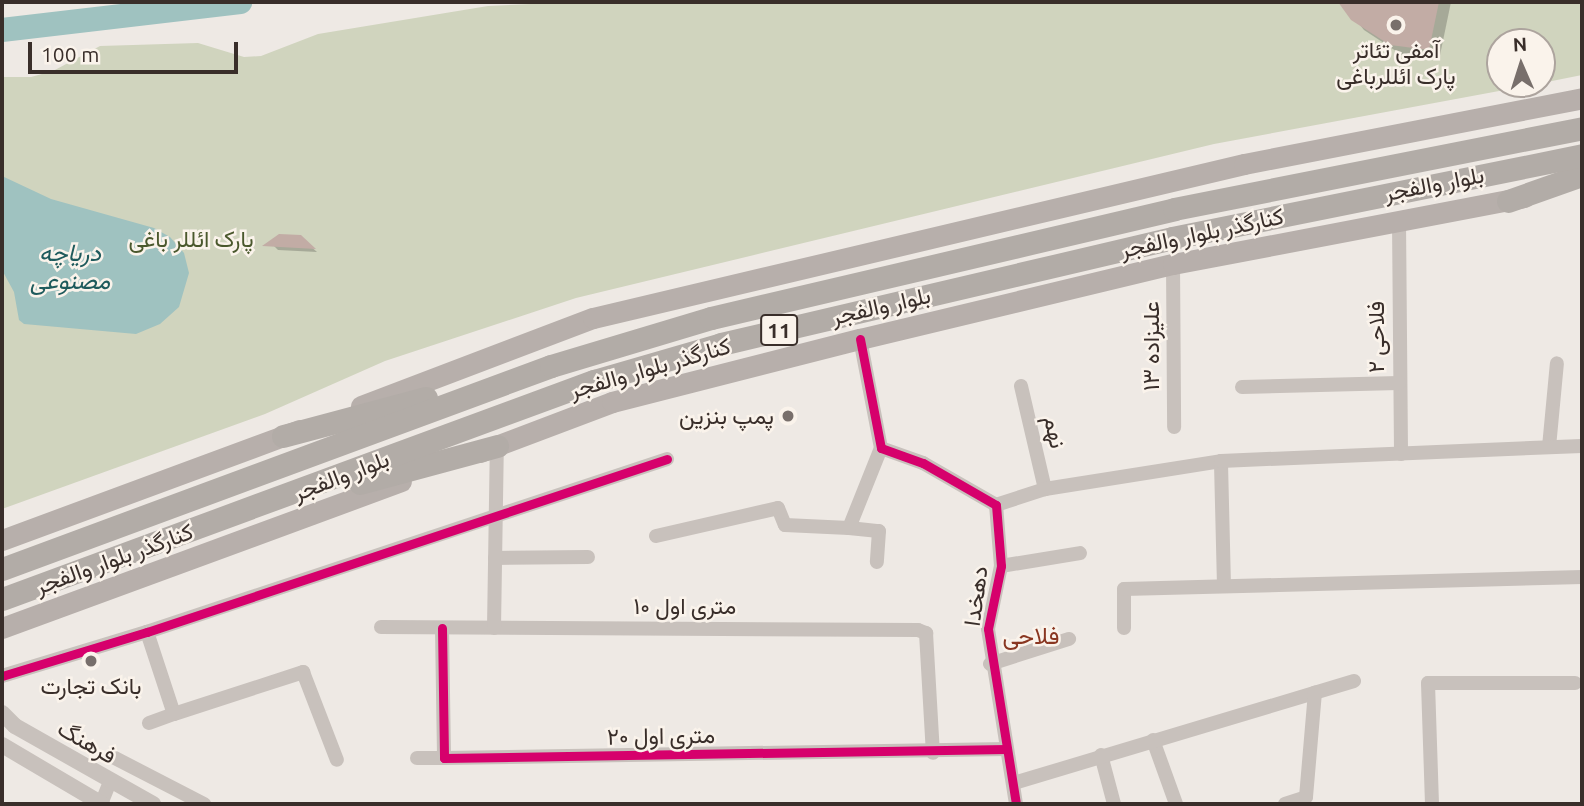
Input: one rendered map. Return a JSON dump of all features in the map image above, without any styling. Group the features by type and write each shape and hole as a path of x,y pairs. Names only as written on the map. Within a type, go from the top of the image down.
{"highway":[{"name":"بلوار والفجر","path":"2,569 551,366 712,318 1174,209 1582,128"},
{"name":"بلوار والفجر","path":"2,599 222,521 594,381 721,344 1172,237 1582,155"},
{"path":"1508,201 1582,175"},
{"path":"283,436 551,366"},
{"path":"222,521 497,446"}],"main road":[{"name":"11","path":"2,540 593,318 1244,164 1582,98"},
{"name":"کنارگذر بلوار والفجر","path":"2,628 612,402 1173,264 1582,185"}],"street":[{"name":"فلاحی ۲","path":"1399,221 1401,454"},
{"name":"۱۳ علیزاده","path":"1173,264 1174,428"},
{"path":"849,528 881,448 860,339"},
{"path":"1549,447 1557,363"},
{"path":"1242,387 1399,383"},
{"name":"نهم","path":"1021,386 1045,489"},
{"path":"494,628 497,446"},
{"path":"881,448 923,463 996,505 1045,489 1221,461 1582,446"},
{"path":"2,676 147,632 667,459"},
{"path":"1221,461 1224,586"},
{"name":"دهخدا","path":"996,505 1001,566 988,629 990,664 1016,804"},
{"path":"656,536 779,508 785,525 879,531 877,562"},
{"path":"1001,566 1080,553"},
{"path":"495,558 588,557"},
{"path":"1124,628 1124,589 1582,577"},
{"name":"۱۰ متری اول","path":"381,627 926,633 933,753"},
{"path":"442,628 444,758"},
{"path":"147,632 174,714"},
{"path":"990,664 1069,639"},
{"path":"149,723 303,672 337,760"},
{"path":"1014,783 1354,681"},
{"path":"1432,804 1428,683 1575,683"},
{"path":"1285,804 1306,797 1315,692"},
{"name":"فرهنگ","path":"2,713 15,726 153,804"},
{"path":"1153,740 1176,804"},
{"name":"فرهنگ","path":"2,745 102,804"},
{"name":"۲۰ متری اول","path":"417,758 933,753 1007,749"},
{"path":"1101,755 1114,804"},
{"path":"111,756 204,804"},
{"path":"102,804 110,782"}],"green space":[{"name":"پارک ائللر باغی","path":"577,2 1582,2 1582,75 1556,80 1556,28 1486,28 1486,93 1214,144 576,298 385,361 265,414 2,509 2,77 31,77 53,71 100,46 198,43 244,57 261,56 318,34 488,6"}],"water":[{"name":"دریاچه مصنوعی","path":"2,176 51,199 154,228 170,237 184,253 189,273 179,307 160,324 136,334 24,324 19,320 14,292 2,270"}],"building":[{"name":"آمفی تئاتر پارک ائللرباغی","path":"1338,2 1439,2 1429,50 1390,45 1351,20"},
{"path":"279,234 301,235 316,249 262,246"}],"waterway":[{"path":"2,30 240,2"}],"cycle path":[{"path":"860,339 881,448 923,463 996,505 1001,566 988,629 1016,804"},
{"path":"2,676 147,632 667,459"},
{"path":"442,628 444,758 1007,749"}],"place":[{"name":"آمفی تئاتر پارک ائللرباغی","path":"1396,25"},
{"name":"پمپ بنزین","path":"788,416"},
{"name":"بانک تجارت","path":"91,661"}],"district":[{"name":"فلاحی","path":"1031,636"}]}
